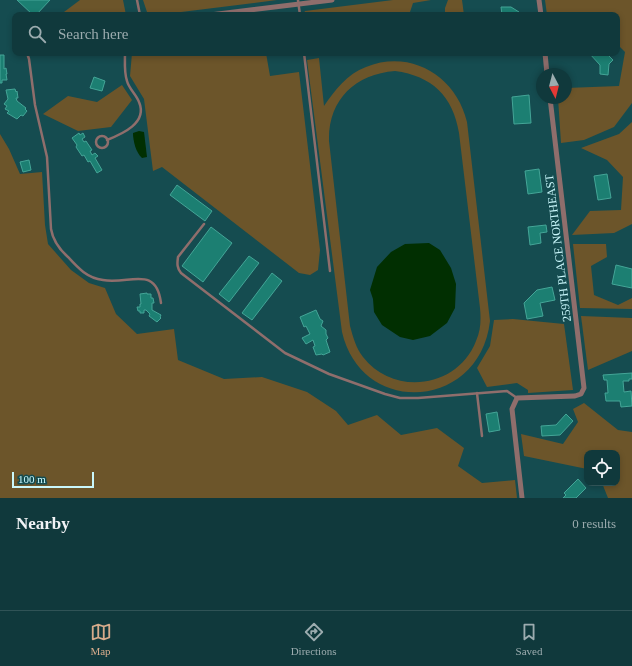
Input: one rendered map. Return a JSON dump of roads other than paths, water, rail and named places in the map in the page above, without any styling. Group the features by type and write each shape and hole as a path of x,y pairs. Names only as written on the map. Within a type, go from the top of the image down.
{"street":[{"path":"230,12 298,2 332,0"},
{"path":"539,0 540,12"},
{"path":"545,56 546,68"},
{"name":"259TH PLACE NORTHEAST","path":"517,398 575,396 581,394 584,388 551,104"},
{"path":"517,398 512,409 522,498"}],"lane":[{"path":"137,0 139,12"},
{"path":"298,2 300,12"},
{"path":"28,56 35,105 46,157 51,229 54,240 60,250 86,275 104,280 116,281 142,279 150,280 158,288 161,303"},
{"path":"108,140 104,136 100,136 96,139 96,144 99,147 104,148 108,140 124,133 136,124 140,115 140,102 128,85 126,79 125,56"},
{"path":"304,56 330,271"},
{"path":"204,224 178,257 178,269 181,273 285,353 330,374 400,398 507,391 517,398"},
{"path":"477,393 482,436"}]}
